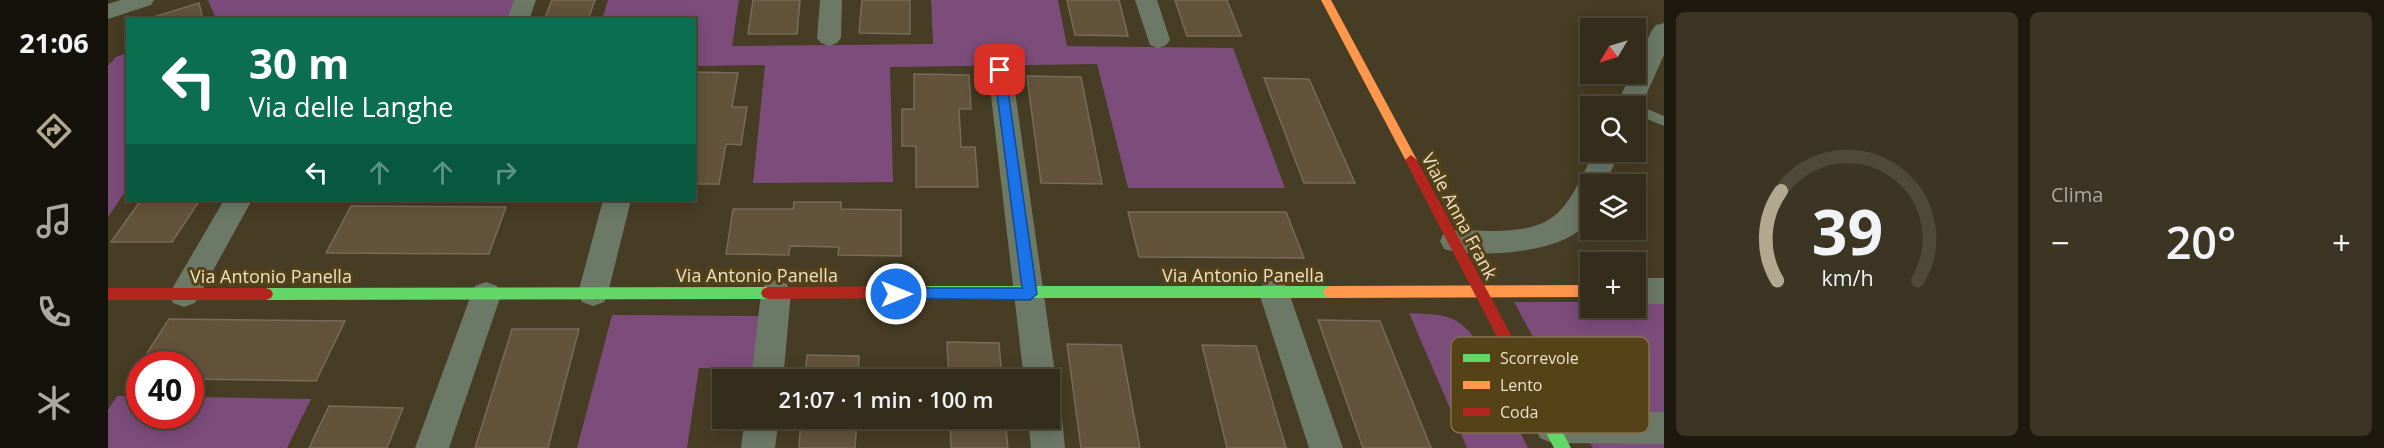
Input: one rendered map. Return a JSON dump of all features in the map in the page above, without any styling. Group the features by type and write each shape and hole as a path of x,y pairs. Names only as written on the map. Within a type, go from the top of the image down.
{"street":[{"path":"108,12 143,0"},
{"path":"829,38 831,0"},
{"path":"1146,0 1158,40"},
{"name":"Viale Anna Frank","path":"1326,0 1504,337"},
{"path":"1634,96 1664,30"},
{"path":"1000,70 1039,369"},
{"path":"184,294 237,201"},
{"path":"592,293 617,201"},
{"path":"1454,241 1516,241 1551,233 1572,219 1580,205"},
{"name":"Via Antonio Panella","path":"108,294 1030,294 1580,291"},
{"path":"1646,291 1664,291"},
{"path":"768,369 776,293"},
{"path":"1274,293 1326,448"},
{"path":"432,448 486,295"},
{"path":"1649,429 1664,428"},
{"path":"758,448 761,429"},
{"path":"1046,429 1048,448"},
{"path":"1558,438 1611,433"}],"lane":[{"path":"1646,114 1664,121"}],"shaded area":[{"path":"208,0 516,0 509,18 216,18"},
{"path":"608,0 739,0 732,46 933,44 931,0 1058,0 1067,46 1233,48 1285,188 1128,188 1097,64 890,67 893,182 753,183 765,65 696,66 696,18 603,18"},
{"path":"126,53 126,190 108,217 108,66 116,57"},
{"path":"1514,302 1580,302 1580,318 1646,318 1646,302 1664,302 1664,448 1593,448 1585,433 1649,433 1649,337 1533,337"},
{"path":"1409,313 1451,318 1473,337 1451,337 1451,411"},
{"path":"612,315 759,316 753,369 699,368 687,448 577,448"},
{"path":"117,396 126,396 126,429 204,429 204,397 311,399 287,448 108,448 108,410"},
{"path":"1461,433 1521,433 1528,448 1467,448"}],"building":[{"path":"552,0 595,0 589,18 545,18"},
{"path":"753,0 800,0 797,34 748,34"},
{"path":"862,0 910,0 910,34 859,33"},
{"path":"1067,0 1119,0 1128,36 1075,35"},
{"path":"1175,0 1227,0 1241,36 1187,36"},
{"path":"199,3 203,18 150,18"},
{"path":"696,72 738,73 732,107 747,107 741,145 726,144 719,184 696,184"},
{"path":"914,74 969,75 971,109 959,109 961,147 975,147 978,187 916,187 916,146 902,146 902,109 914,109"},
{"path":"1027,76 1081,77 1102,184 1041,183"},
{"path":"1264,78 1309,79 1355,183 1304,183"},
{"path":"140,201 199,201 172,242 111,242"},
{"path":"794,202 841,202 841,209 901,210 901,256 838,255 839,247 790,246 789,255 726,254 733,209 793,209"},
{"path":"351,206 506,207 489,254 326,253"},
{"path":"1128,212 1286,212 1304,258 1139,257"},
{"path":"169,319 345,321 316,381 204,379 204,351 148,351"},
{"path":"1318,320 1380,321 1431,448 1363,448"},
{"path":"512,329 579,329 548,448 475,448"},
{"path":"947,342 999,343 1001,369 948,369"},
{"path":"1067,344 1121,345 1140,448 1081,448"},
{"path":"1202,345 1256,346 1286,448 1227,448"},
{"path":"807,355 859,356 858,369 806,369"},
{"path":"329,406 403,408 387,448 309,448"},
{"path":"800,429 856,429 855,448 799,448"},
{"path":"950,429 1006,429 1008,448 951,448"}],"traffic: fast":[{"path":"925,292 1330,292"},
{"path":"266,294 768,293"},
{"path":"1555,433 1563,448"}],"traffic: slow":[{"path":"1326,0 1411,160"},
{"path":"1330,292 1580,291"}],"traffic: jam":[{"path":"1411,160 1504,337"},
{"path":"768,293 925,292"},
{"path":"108,294 266,294"}],"route":[{"path":"896,294 1030,294 1000,70"}]}
